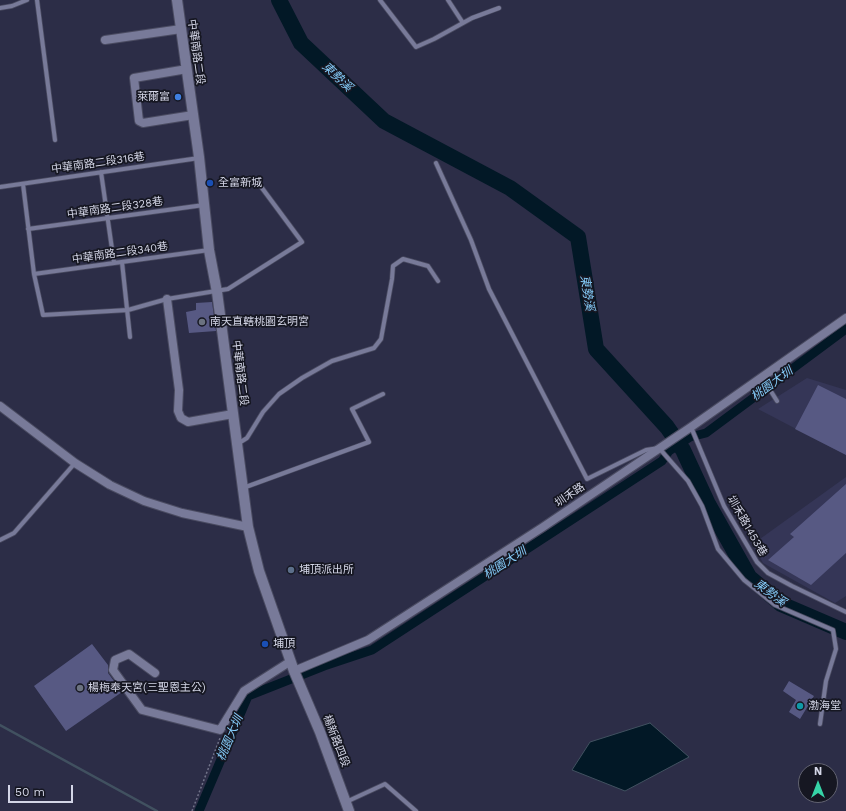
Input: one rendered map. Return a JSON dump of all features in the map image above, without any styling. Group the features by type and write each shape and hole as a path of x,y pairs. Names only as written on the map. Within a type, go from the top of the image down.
{"main road":[{"name":"中華南路二段","path":"177,0 248,527 259,571 296,676"},
{"name":"楊新路四段","path":"296,676 320,732 348,806"}],"street":[{"path":"105,40 181,29"},
{"path":"187,69 134,78 139,121 143,123 193,115"},
{"path":"167,299 179,390 178,411 181,418 188,422 233,414"},
{"name":"圳禾路","path":"296,676 368,640 543,527 690,429 846,318"},
{"path":"0,406 75,463 110,485 144,501 189,514 248,527"},
{"path":"155,673 129,654 115,660 113,670 142,710 220,730 244,692 291,661"}],"lane":[{"path":"0,8 12,6 27,0"},
{"path":"37,0 55,140"},
{"path":"380,0 416,47 434,40 472,18 499,8"},
{"path":"448,0 463,23"},
{"name":"中華南路二段316巷","path":"0,187 199,158"},
{"path":"436,163 471,240 489,289 587,479 646,450 661,449 688,481 698,500 718,549 744,580 775,605 833,630 836,649 826,681 820,724"},
{"path":"101,172 106,217 114,263"},
{"path":"22,184 34,274 43,315 128,310 167,299 228,289 302,242 262,188"},
{"name":"中華南路二段328巷","path":"28,229 106,217 205,205"},
{"name":"中華南路二段340巷","path":"34,274 210,250"},
{"path":"236,444 246,438 263,412 279,394 302,378 332,361 374,348 382,339 393,266 403,259 428,266 438,281"},
{"path":"122,262 130,337"},
{"path":"762,378 777,401"},
{"path":"243,488 369,442 352,409 383,394"},
{"name":"圳禾路1453巷","path":"690,429 697,441 724,506 757,562 768,573 846,612"},
{"path":"0,540 14,533 75,463"},
{"path":"348,806 385,784 416,811"}],"path":[{"path":"192,811 221,737 220,730"}],"shaded area":[{"path":"807,378 846,390 846,455 758,409"},
{"path":"846,477 846,596 835,603 763,563 753,544"},
{"path":"650,723 689,757 625,791 572,770 590,742"}],"building":[{"name":"南天直轄桃園玄明宮","path":"212,302 216,331 189,333 186,312 196,310 196,303"},
{"path":"818,385 846,399 846,455 795,429"},
{"path":"846,484 846,553 811,585 768,560 794,537 790,534"},
{"name":"楊梅奉天宮(三聖恩主公)","path":"92,644 108,665 108,673 122,692 66,731 34,686"},
{"name":"渤海堂","path":"789,681 814,696 800,719 789,712 796,700 783,691"}],"waterway":[{"name":"東勢溪","path":"279,0 301,43 384,121 510,188 578,237 596,349 667,427 683,450 708,504 749,577 781,604 846,632"},
{"name":"桃園大圳","path":"199,811 248,696 324,666 372,650 662,461 669,451 690,437 706,433 846,329"},
{"path":"0,725 157,811"}],"place":[{"name":"萊爾富","path":"178,97"},
{"name":"全富新城","path":"210,183"},
{"name":"南天直轄桃園玄明宮","path":"202,322"},
{"name":"埔頂派出所","path":"291,570"},
{"name":"埔頂","path":"265,644"},
{"name":"楊梅奉天宮(三聖恩主公)","path":"80,688"},
{"name":"渤海堂","path":"800,706"}]}
